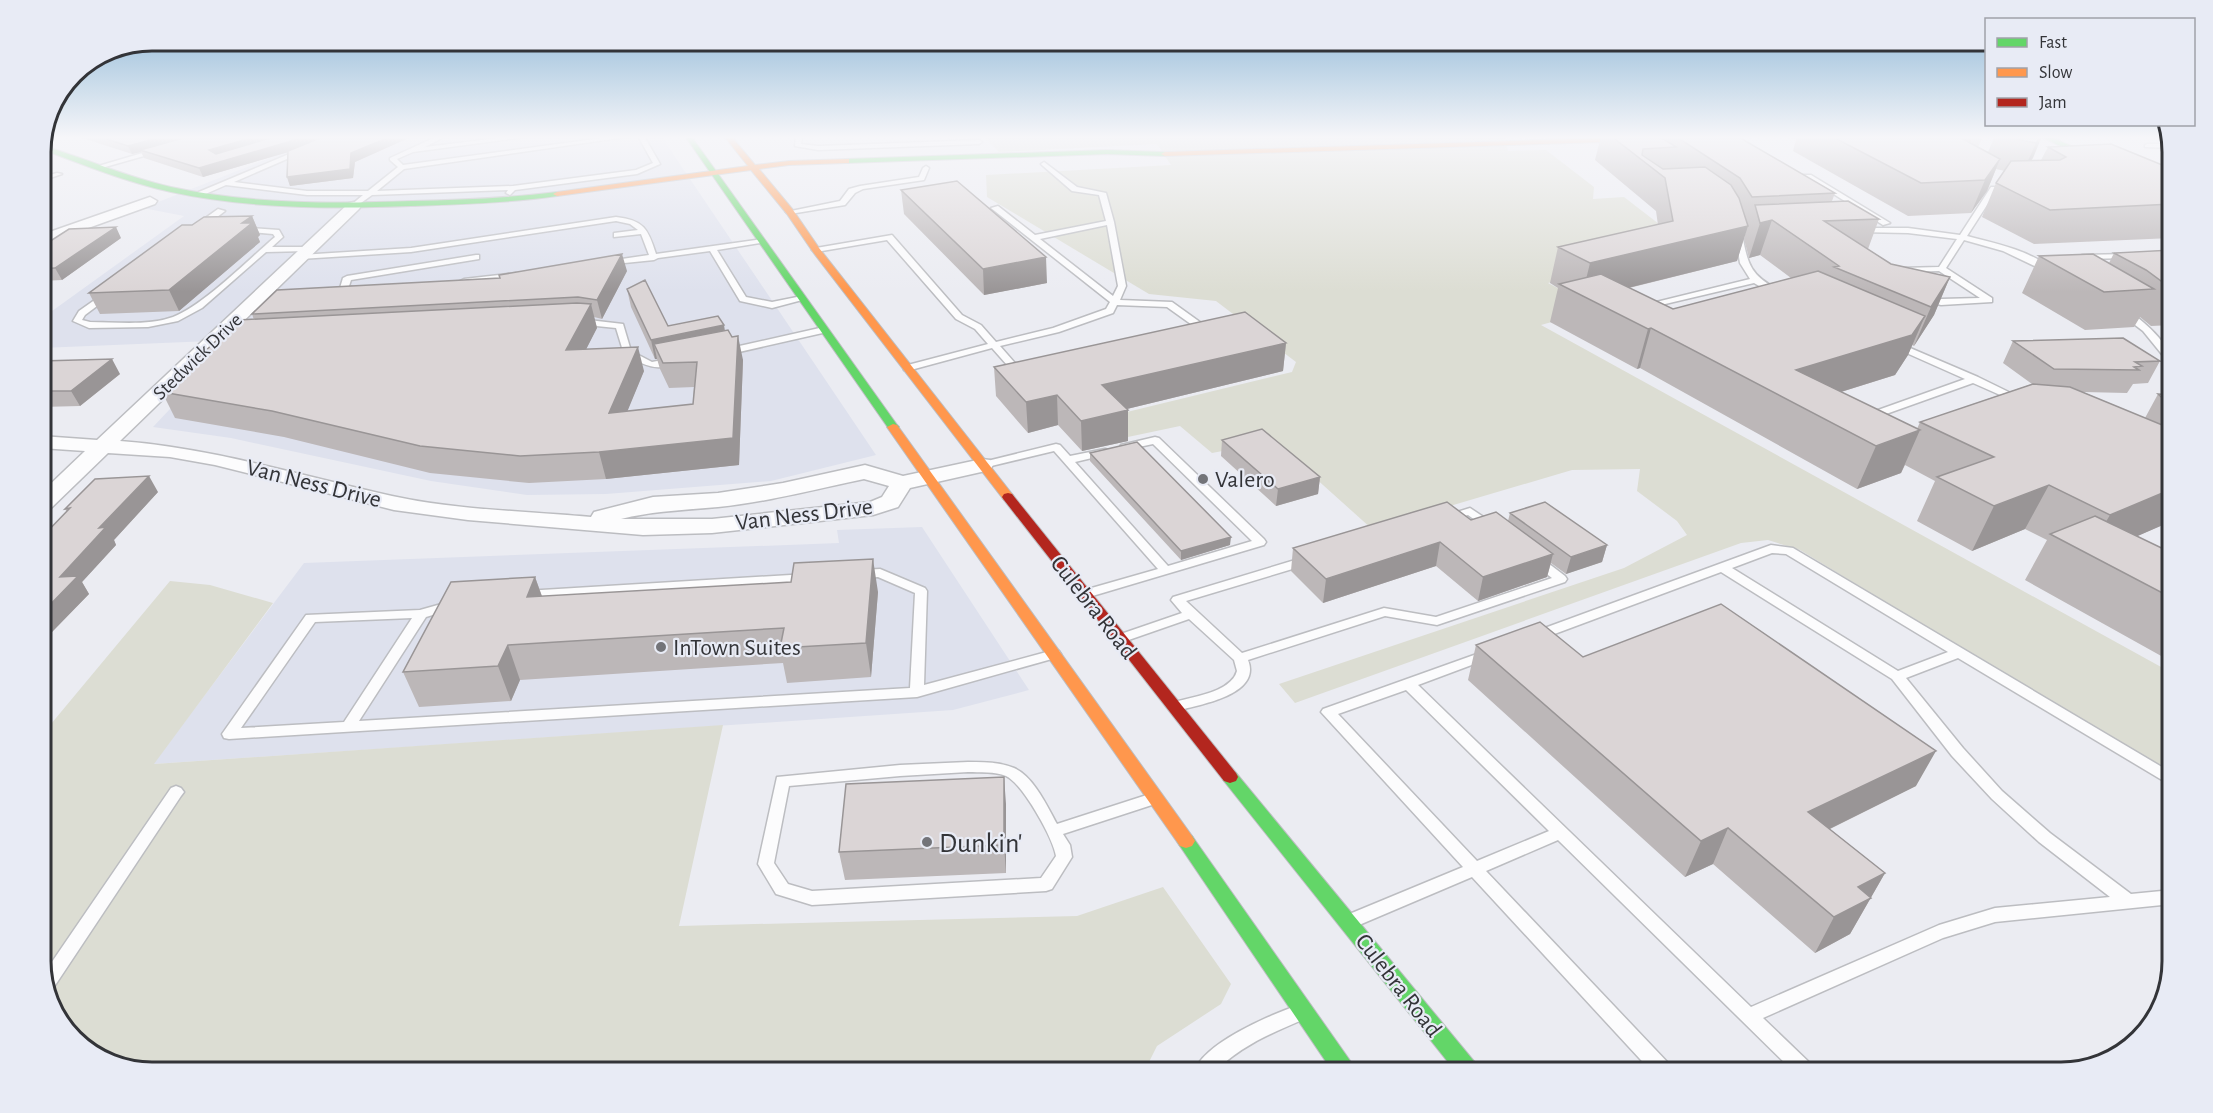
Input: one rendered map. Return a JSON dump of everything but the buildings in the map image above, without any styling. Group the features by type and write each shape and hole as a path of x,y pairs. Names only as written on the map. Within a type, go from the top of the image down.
{"street":[{"path":"167,188 198,194 347,212 509,194 586,192 621,188"},
{"path":"188,207 221,212 515,210 650,188"},
{"path":"724,188 760,242 1056,654 1338,1062"},
{"name":"Culebra Road","path":"770,188 907,369 1119,640 1350,922 1460,1062"},
{"path":"127,197 158,203"},
{"path":"51,237 158,203"},
{"name":"Stedwick Drive","path":"51,496 218,340 303,253 347,212"},
{"name":"Van Ness Drive","path":"51,443 170,451 215,459 394,503 468,513 588,521 643,528 712,526 873,508 890,502 902,483"},
{"name":"Van Ness Drive","path":"588,521 653,504 718,500 772,492 865,472 902,483 982,465"}],"lane":[{"path":"198,194 213,188"},
{"path":"266,188 307,193 509,194 544,188"},
{"path":"347,212 376,188"},
{"path":"790,212 842,203 852,191 860,188"},
{"path":"907,369 1056,330 1110,311 1122,286 1102,193 1074,188"},
{"path":"1829,188 1894,228"},
{"path":"1941,268 1994,189 2014,189"},
{"path":"995,208 1115,302 1170,304 1207,330 1196,332"},
{"path":"188,234 221,212"},
{"path":"264,250 354,256 411,250 616,219 631,219 644,231 654,258"},
{"path":"1034,238 1110,222"},
{"path":"1735,225 1743,264 1754,280 1785,296 1774,299"},
{"path":"197,227 217,228"},
{"path":"1849,227 1859,230 1894,228 1962,238 1999,247 2032,259 2062,276"},
{"path":"117,286 82,313 77,321 89,325 175,319 199,306 279,237 276,232 227,228"},
{"path":"617,235 644,231"},
{"path":"1739,236 1750,235"},
{"path":"816,250 889,237 959,317 978,327 1016,373 1028,370"},
{"path":"596,265 760,242"},
{"path":"713,249 743,299 772,305 802,299"},
{"path":"2067,258 2137,255"},
{"path":"365,291 344,288 346,278 476,257"},
{"path":"2032,259 2044,259"},
{"path":"1894,270 1941,268 1989,300 1941,302 1914,296"},
{"path":"464,281 527,273"},
{"path":"1651,318 1634,310 1754,280"},
{"path":"2112,305 2146,329 2162,349"},
{"path":"572,322 620,326 627,352 651,365 683,359"},
{"path":"715,354 824,330"},
{"path":"1890,342 2030,404"},
{"path":"1873,431 1854,422 1975,379"},
{"path":"2008,403 2019,399"},
{"path":"1068,460 1155,440 1260,542 1084,594"},
{"path":"982,465 1056,447 1166,571"},
{"path":"1436,521 1470,511 1497,531"},
{"path":"1520,642 1771,549 1790,551 2162,774"},
{"path":"1240,658 1384,612 1437,621 1561,579 1525,552"},
{"path":"1174,706 1207,698 1236,684 1243,677 1244,669 1240,658 1177,600 1312,559"},
{"path":"1722,567 1897,676 1951,746 1998,796 2050,842 2129,902"},
{"path":"844,575 880,573 921,591 917,692"},
{"path":"510,596 820,577"},
{"path":"463,601 421,614 310,618 229,734 917,692 1056,654"},
{"path":"348,727 421,614"},
{"path":"1119,640 1191,614"},
{"path":"1498,651 1328,712 1655,1062"},
{"path":"1897,676 1959,653"},
{"path":"1408,684 1796,1062"},
{"path":"971,767 1010,772 1029,791 1053,831 1062,845 1064,857 1046,884 812,898 782,889 766,864 782,781 971,767"},
{"path":"52,976 176,792"},
{"path":"1053,831 1157,798"},
{"path":"1350,922 1560,833"},
{"path":"1749,1016 1950,928 1995,915 2162,898"},
{"path":"1211,1062 1265,1028 1302,1011"}],"shaded area":[{"path":"194,188 696,188 876,455 771,481 606,494 527,495 431,481 231,438 153,427 235,340 51,348 51,312 184,216 143,208"},
{"path":"987,188 1594,188 1593,199 1624,197 1659,224 1662,255 1548,283 1598,309 1541,325 2162,667 2162,771 1800,550 1768,540 1741,543 1295,703 1279,684 1624,568 1687,535 1677,521 1637,491 1640,469 1572,470 1372,529 1274,441 1212,453 1180,426 1090,445 1061,428 1292,372 1296,362 1216,301 1149,294 987,197"},
{"path":"922,527 1029,690 953,710 153,764 304,563 839,543 837,530"},
{"path":"170,581 210,585 273,603 154,764 723,725 679,926 1077,916 1163,887 1231,984 1221,1004 1157,1046 1149,1062 152,1062 132,1060 107,1052 76,1028 61,1006 53,981 51,968 51,724"}],"traffic: fast":[{"path":"168,188 219,198 309,205 430,203 557,194"},
{"path":"725,188 893,427"},
{"path":"1230,777 1461,1062"},
{"path":"1186,841 1338,1062"}],"traffic: slow":[{"path":"557,194 602,188"},
{"path":"770,188 1008,497"},
{"path":"893,427 1186,841"}],"traffic: jam":[{"path":"1008,497 1230,777"}],"place":[{"name":"Valero","path":"1203,479"},
{"name":"InTown Suites","path":"661,647"},
{"name":"Dunkin'","path":"927,842"}]}
